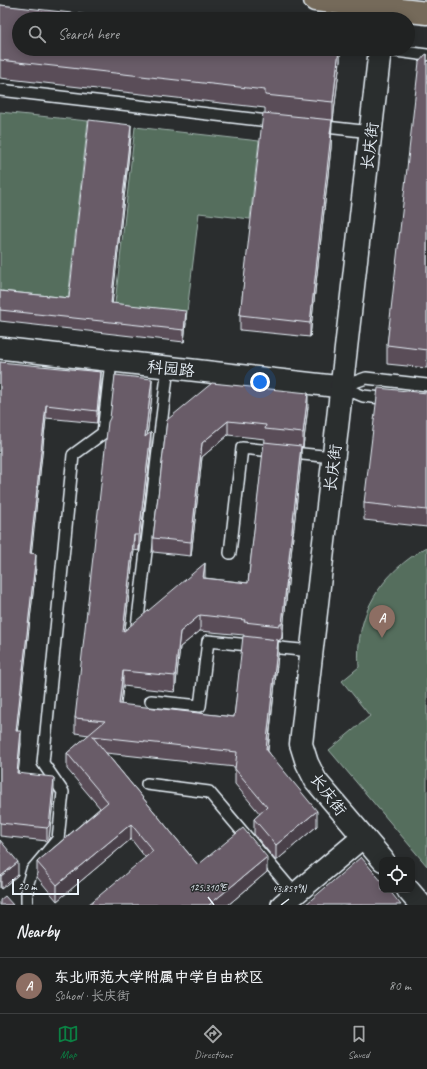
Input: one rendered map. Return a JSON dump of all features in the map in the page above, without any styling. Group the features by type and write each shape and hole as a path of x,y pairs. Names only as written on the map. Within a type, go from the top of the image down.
{"main road":[{"path":"315,0 427,13"}],"street":[{"name":"长庆街","path":"379,56 301,744 307,763 316,781 380,857"},
{"name":"科园路","path":"0,348 341,387"},
{"path":"288,900 363,837"},
{"path":"411,893 421,905"}],"lane":[{"path":"415,53 427,54"},
{"path":"0,90 292,123"},
{"path":"308,125 371,132"},
{"path":"27,905 27,886 32,870 58,839 63,792 43,763 73,455 103,434 111,361"},
{"path":"137,627 168,367"},
{"path":"341,387 366,378 427,385"},
{"path":"341,387 364,396 403,400"},
{"path":"230,554 242,448 333,457"},
{"path":"152,701 200,706 208,641 311,651"},
{"path":"147,784 210,792 288,900"}],"green space":[{"path":"0,112 88,121 67,308 0,300"},
{"path":"135,127 259,141 250,219 199,213 186,320 114,312"},
{"path":"427,547 427,866 329,750 370,716 342,681 359,667 361,629 366,612 374,596 384,582 411,557"}],"building":[{"path":"0,5 62,12 12,12 12,56 338,56 333,102 265,95 265,90 0,60"},
{"path":"427,54 427,350 387,345 419,62"},
{"path":"263,113 332,120 310,323 240,315"},
{"path":"89,120 131,125 111,303 186,311 184,330 0,310 0,291 69,298"},
{"path":"0,362 101,372 97,411 46,405 30,553 36,554 16,731 21,731 17,773 54,778 49,826 47,828 0,823"},
{"path":"115,375 152,379 145,437 151,432 139,535 134,535 123,632 205,563 203,578 248,583 264,442 301,446 282,624 280,624 280,626 200,615 180,632 175,676 123,671 119,704 234,717 243,636 278,640 266,749 317,811 276,845 254,819 267,807 235,769 237,752 92,736 198,865 243,828 267,857 209,905 88,905 153,851 131,824 57,885 37,862 108,802 67,753 105,721 75,718 108,422 110,418"},
{"path":"212,383 308,393 303,433 265,429 266,425 228,421 202,443 191,542 153,538 167,420"},
{"path":"378,388 427,393 427,510 364,503"},
{"path":"0,840 18,862 1,876 0,875"},
{"path":"361,857 379,878 379,893 391,893 401,905 305,905"},
{"path":"5,896 13,905 0,905 0,900"}],"place":[{"name":"东北师范大学附属中学自由校区","path":"382,638"}]}
